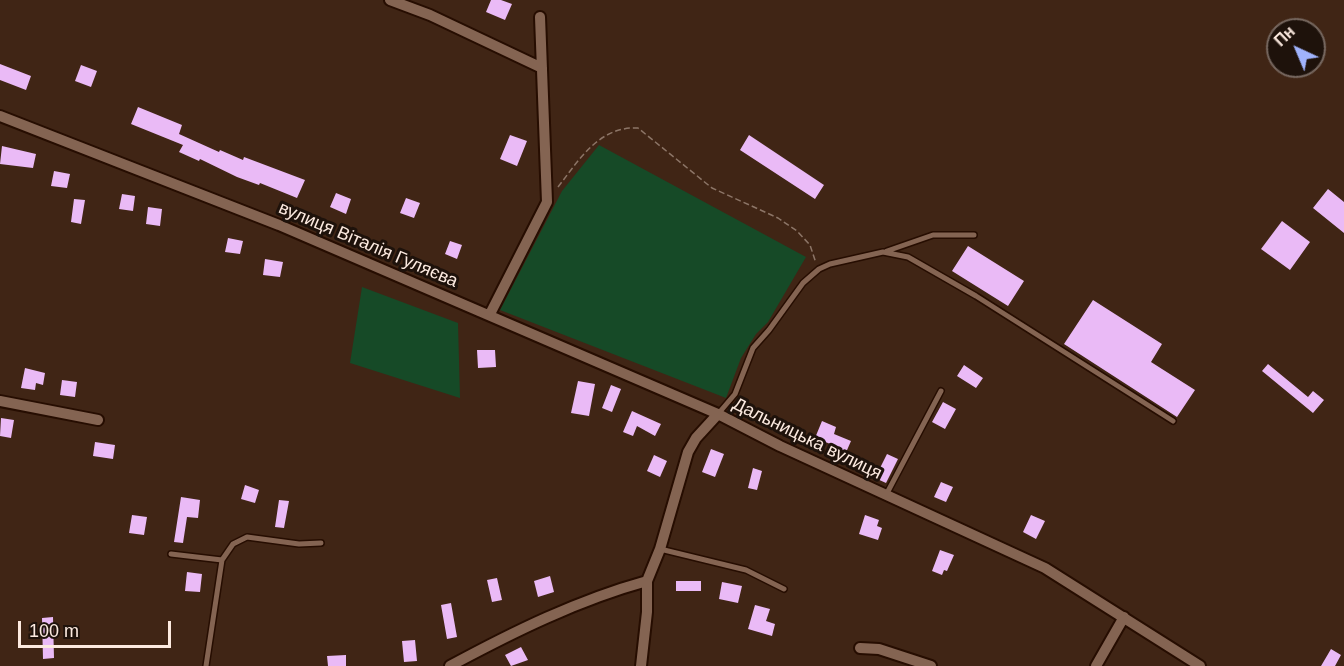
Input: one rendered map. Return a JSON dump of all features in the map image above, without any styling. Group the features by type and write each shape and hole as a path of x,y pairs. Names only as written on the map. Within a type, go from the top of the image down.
{"street":[{"path":"390,0 430,15 542,68"},
{"path":"490,314 547,202 540,17"},
{"name":"вулиця Віталія Гуляєва","path":"0,116 279,225 718,414"},
{"path":"0,401 98,420"},
{"name":"Дальницька вулиця","path":"647,581 660,549 688,452 696,438 718,414 1045,568 1200,666"},
{"path":"450,666 565,610 647,581 647,612 641,666"},
{"path":"1096,666 1124,617"},
{"path":"860,648 879,649 931,666"}],"lane":[{"path":"718,414 735,394 753,348 769,330 802,283 819,269 883,252 933,235 974,235"},
{"path":"883,252 909,257 976,296 1173,421"},
{"path":"886,495 941,392"},
{"path":"206,666 222,560 233,544 242,538 321,543"},
{"path":"660,549 746,570 784,589"},
{"path":"171,554 222,560"}],"path":[{"path":"547,202 599,137 614,130 638,128 712,188 778,218 797,231 810,245 819,269"}],"green space":[{"path":"599,145 806,257 768,322 756,334 741,358 726,398 500,310 562,191"},
{"path":"362,287 458,323 460,398 350,363"}],"building":[{"path":"491,0 501,0 512,4 505,20 486,12"},
{"path":"0,64 31,76 26,90 0,80"},
{"path":"81,65 97,71 91,87 75,81"},
{"path":"138,107 182,125 179,134 219,152 220,150 243,160 244,157 305,180 297,198 260,183 259,185 237,177 200,159 199,161 179,152 183,145 131,124"},
{"path":"510,135 527,141 517,166 500,159"},
{"path":"749,135 824,185 815,199 740,150"},
{"path":"2,146 36,154 33,168 0,164"},
{"path":"54,171 70,174 67,188 51,186"},
{"path":"1328,189 1344,202 1344,233 1313,208"},
{"path":"336,193 351,199 346,214 330,207"},
{"path":"122,194 135,196 133,211 119,209"},
{"path":"406,198 420,203 414,218 400,213"},
{"path":"74,199 85,200 81,224 71,222"},
{"path":"148,207 162,209 160,226 146,224"},
{"path":"1282,221 1310,242 1290,270 1261,249"},
{"path":"228,238 243,241 240,254 225,252"},
{"path":"450,241 462,245 457,259 445,254"},
{"path":"968,246 1024,281 1008,306 952,271"},
{"path":"265,259 283,262 280,277 263,275"},
{"path":"1093,300 1162,344 1151,362 1195,390 1177,417 1064,344"},
{"path":"477,350 495,350 496,367 478,368"},
{"path":"1268,364 1308,397 1313,391 1324,400 1313,413 1262,371"},
{"path":"964,365 983,378 976,388 957,376"},
{"path":"25,368 45,373 43,385 36,383 35,390 21,388"},
{"path":"62,380 77,382 75,397 60,395"},
{"path":"578,381 595,384 589,416 571,413"},
{"path":"611,385 621,389 612,412 602,408"},
{"path":"943,402 956,409 945,429 932,422"},
{"path":"632,411 661,424 655,436 637,426 633,436 623,432"},
{"path":"1,418 14,420 11,438 0,436"},
{"path":"822,421 836,427 834,434 851,441 844,457 830,452 833,445 815,438"},
{"path":"95,442 115,445 113,459 93,456"},
{"path":"711,449 724,454 715,477 702,472"},
{"path":"887,454 898,459 886,483 875,478"},
{"path":"654,455 667,461 660,477 647,471"},
{"path":"753,468 762,471 757,490 748,488"},
{"path":"941,482 953,487 946,502 934,497"},
{"path":"245,485 259,490 255,503 241,499"},
{"path":"181,497 200,500 198,518 187,517 183,543 174,542"},
{"path":"279,500 289,501 284,528 275,527"},
{"path":"132,515 147,517 144,535 129,533"},
{"path":"865,515 879,520 877,526 882,528 878,540 859,534"},
{"path":"1031,515 1045,521 1036,539 1023,532"},
{"path":"940,550 954,555 947,571 944,570 942,575 932,571"},
{"path":"187,572 202,574 200,592 185,591"},
{"path":"550,576 554,592 538,597 534,581"},
{"path":"497,578 502,600 492,602 487,580"},
{"path":"676,581 701,581 701,591 676,591"},
{"path":"722,582 742,586 738,603 719,599"},
{"path":"451,603 457,637 447,639 441,605"},
{"path":"755,605 770,609 766,621 775,624 772,636 748,629"},
{"path":"53,617 54,658 43,659 42,618"},
{"path":"415,640 417,661 404,662 402,641"},
{"path":"521,647 528,660 511,666 505,655"},
{"path":"1331,649 1341,655 1335,666 1321,666"},
{"path":"346,655 346,666 328,666 327,656"}]}
